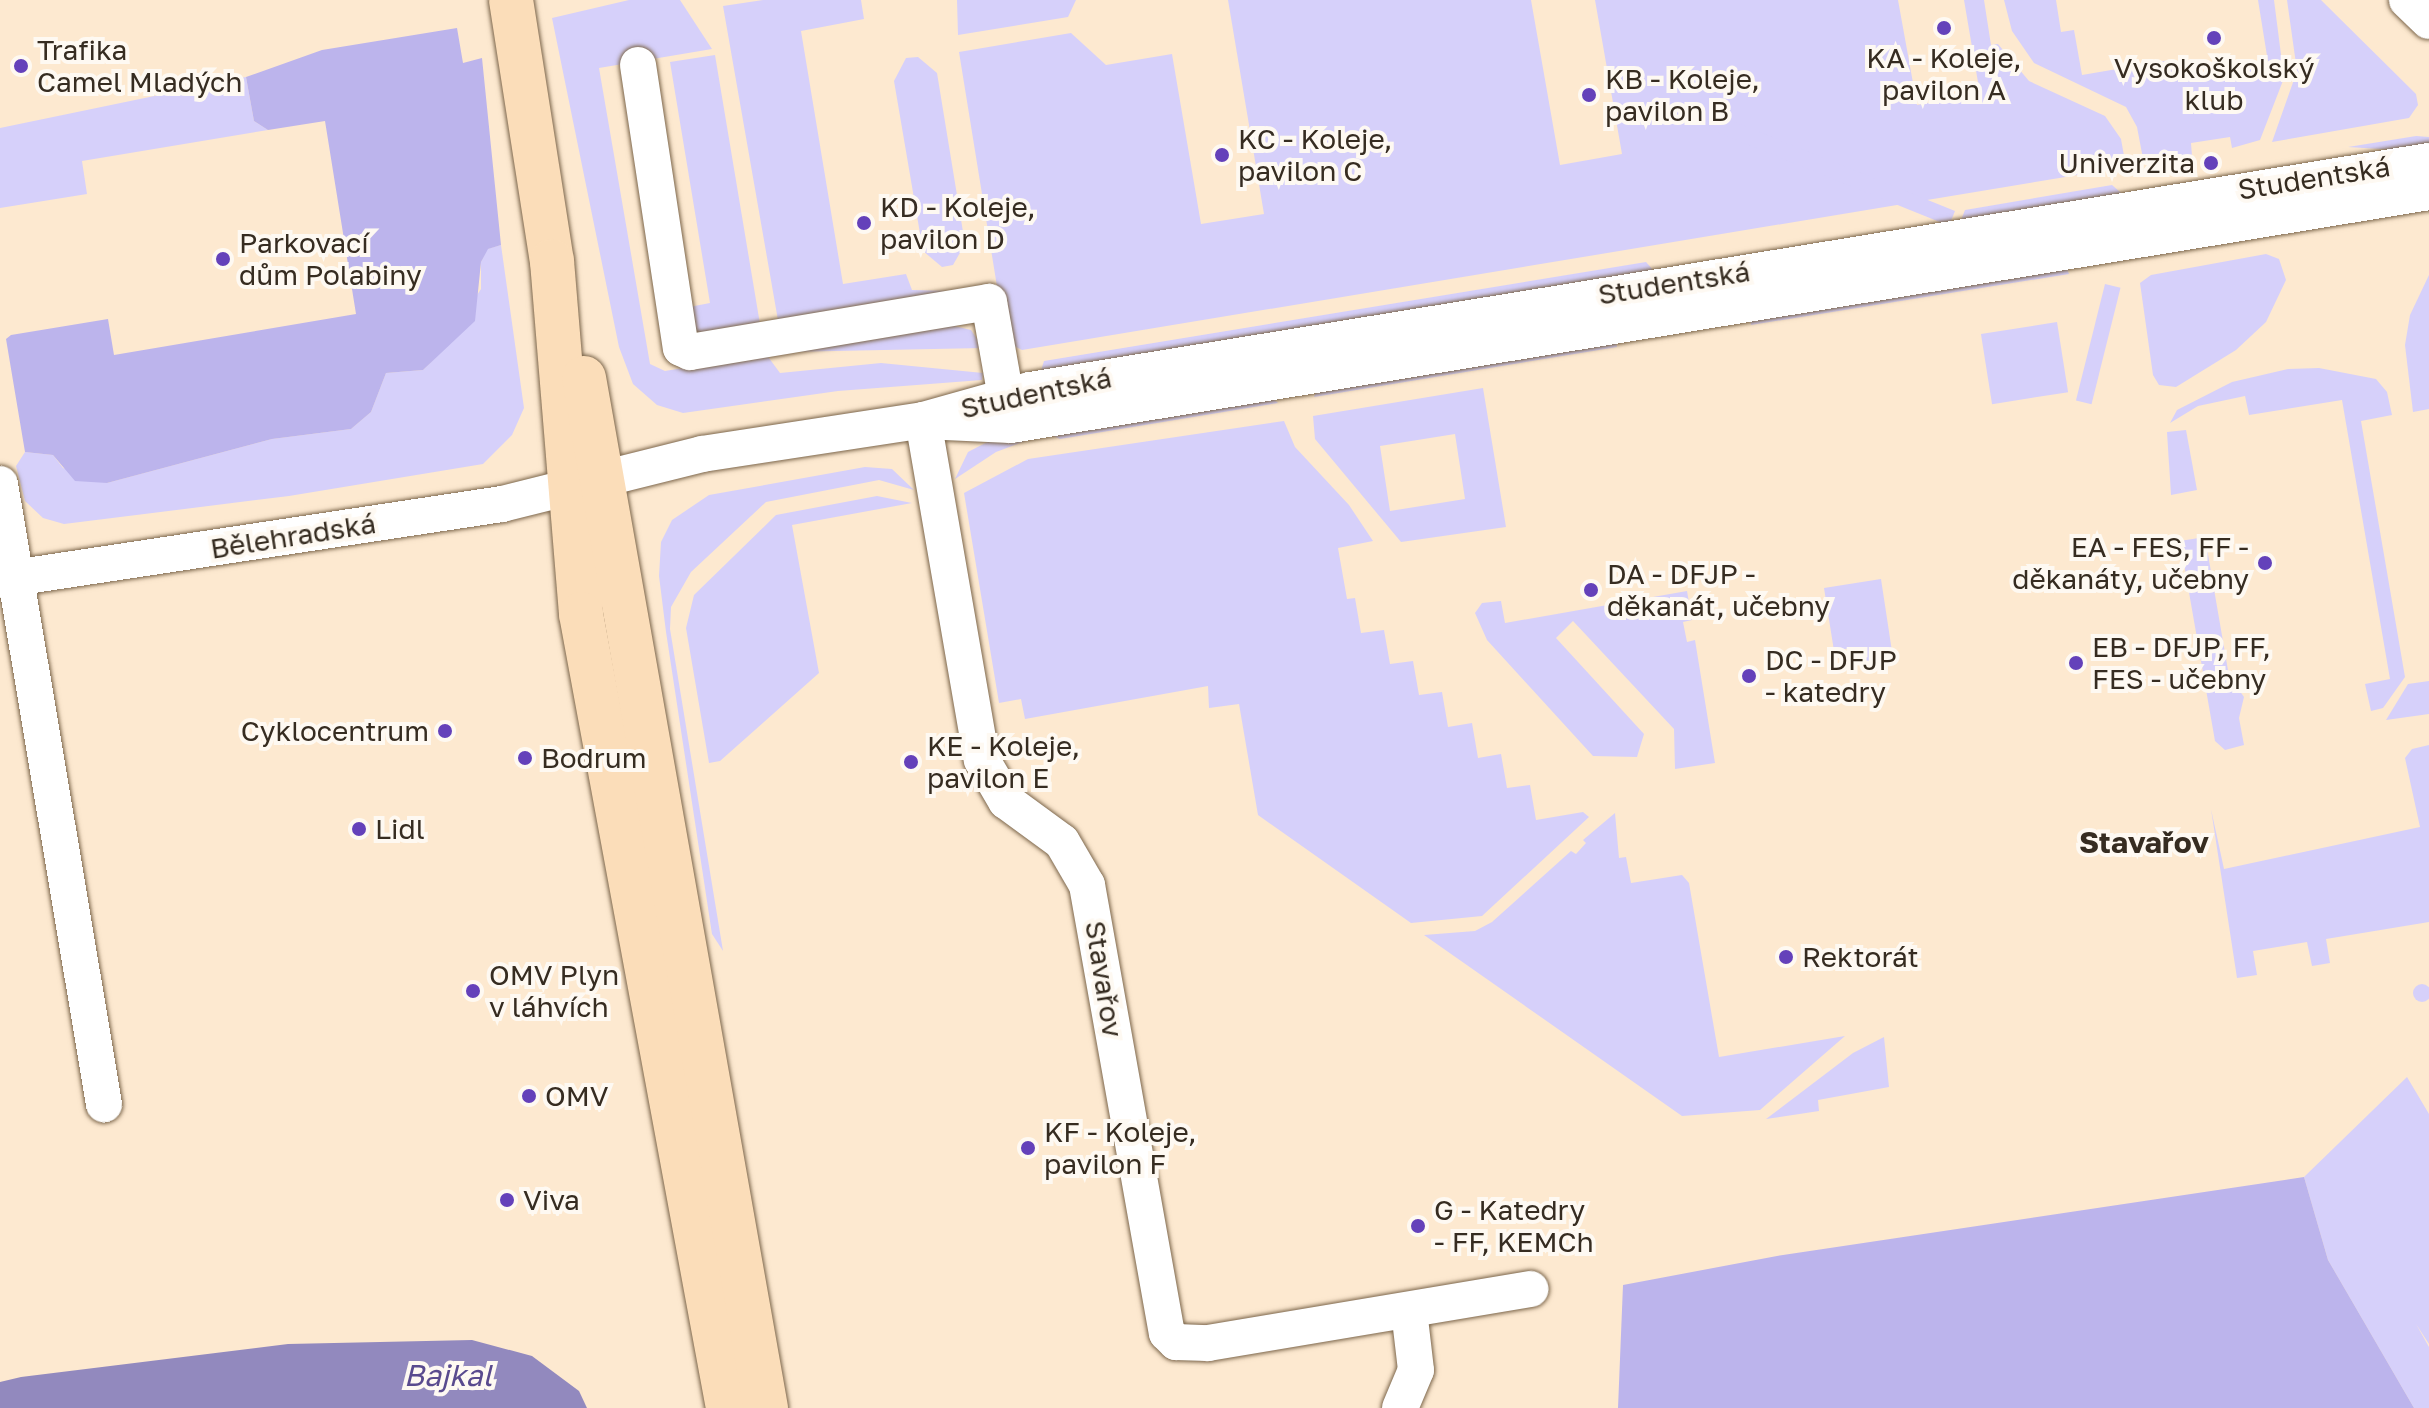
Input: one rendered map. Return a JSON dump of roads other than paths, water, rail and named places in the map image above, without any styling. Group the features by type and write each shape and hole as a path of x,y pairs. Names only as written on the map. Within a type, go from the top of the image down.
{"main road":[{"path":"511,0 587,483 766,1408"},
{"path":"587,483 581,614 633,916 728,1408"}],"street":[{"path":"2407,0 2429,21"},
{"path":"638,65 681,348 697,351 989,302 1008,410"},
{"name":"Studentská","path":"1008,410 2429,161"},
{"name":"Studentská","path":"587,483 732,448 1008,410 2429,192"},
{"name":"Stavařov","path":"923,420 982,760 990,782 1006,801 1074,858 1089,895 1167,1333 1176,1342 1208,1343 1531,1289"},
{"name":"Bělehradská","path":"8,578 455,512 587,483"},
{"path":"0,484 8,578 104,1104"},
{"path":"1400,1408 1416,1370 1409,1310"}],"water":[{"name":"Bajkal","path":"472,1340 532,1356 579,1391 587,1408 0,1408 0,1382 21,1377 288,1344"}],"place":[{"name":"KA - Koleje, pavilon A","path":"1944,28"},
{"name":"Vysokoškolský klub","path":"2214,38"},
{"name":"Trafika Camel Mladých","path":"21,66"},
{"name":"KB - Koleje, pavilon B","path":"1589,95"},
{"name":"KC - Koleje, pavilon C","path":"1222,155"},
{"name":"Univerzita","path":"2211,163"},
{"name":"KD - Koleje, pavilon D","path":"864,223"},
{"name":"Parkovací dům Polabiny","path":"223,259"},
{"name":"EA - FES, FF - děkanáty, učebny","path":"2265,563"},
{"name":"DA - DFJP - děkanát, učebny","path":"1591,590"},
{"name":"EB - DFJP, FF, FES - učebny","path":"2076,663"},
{"name":"DC - DFJP - katedry","path":"1749,676"},
{"name":"Cyklocentrum","path":"445,731"},
{"name":"Bodrum","path":"525,758"},
{"name":"KE - Koleje, pavilon E","path":"911,762"},
{"name":"Lidl","path":"359,829"},
{"name":"Rektorát","path":"1786,957"},
{"name":"OMV Plyn v láhvích","path":"473,991"},
{"name":"OMV","path":"529,1096"},
{"name":"KF - Koleje, pavilon F","path":"1028,1148"},
{"name":"Viva","path":"507,1200"},
{"name":"G - Katedry - FF, KEMCh","path":"1418,1226"}],"district":[{"name":"Stavařov","path":"2144,842"}]}
